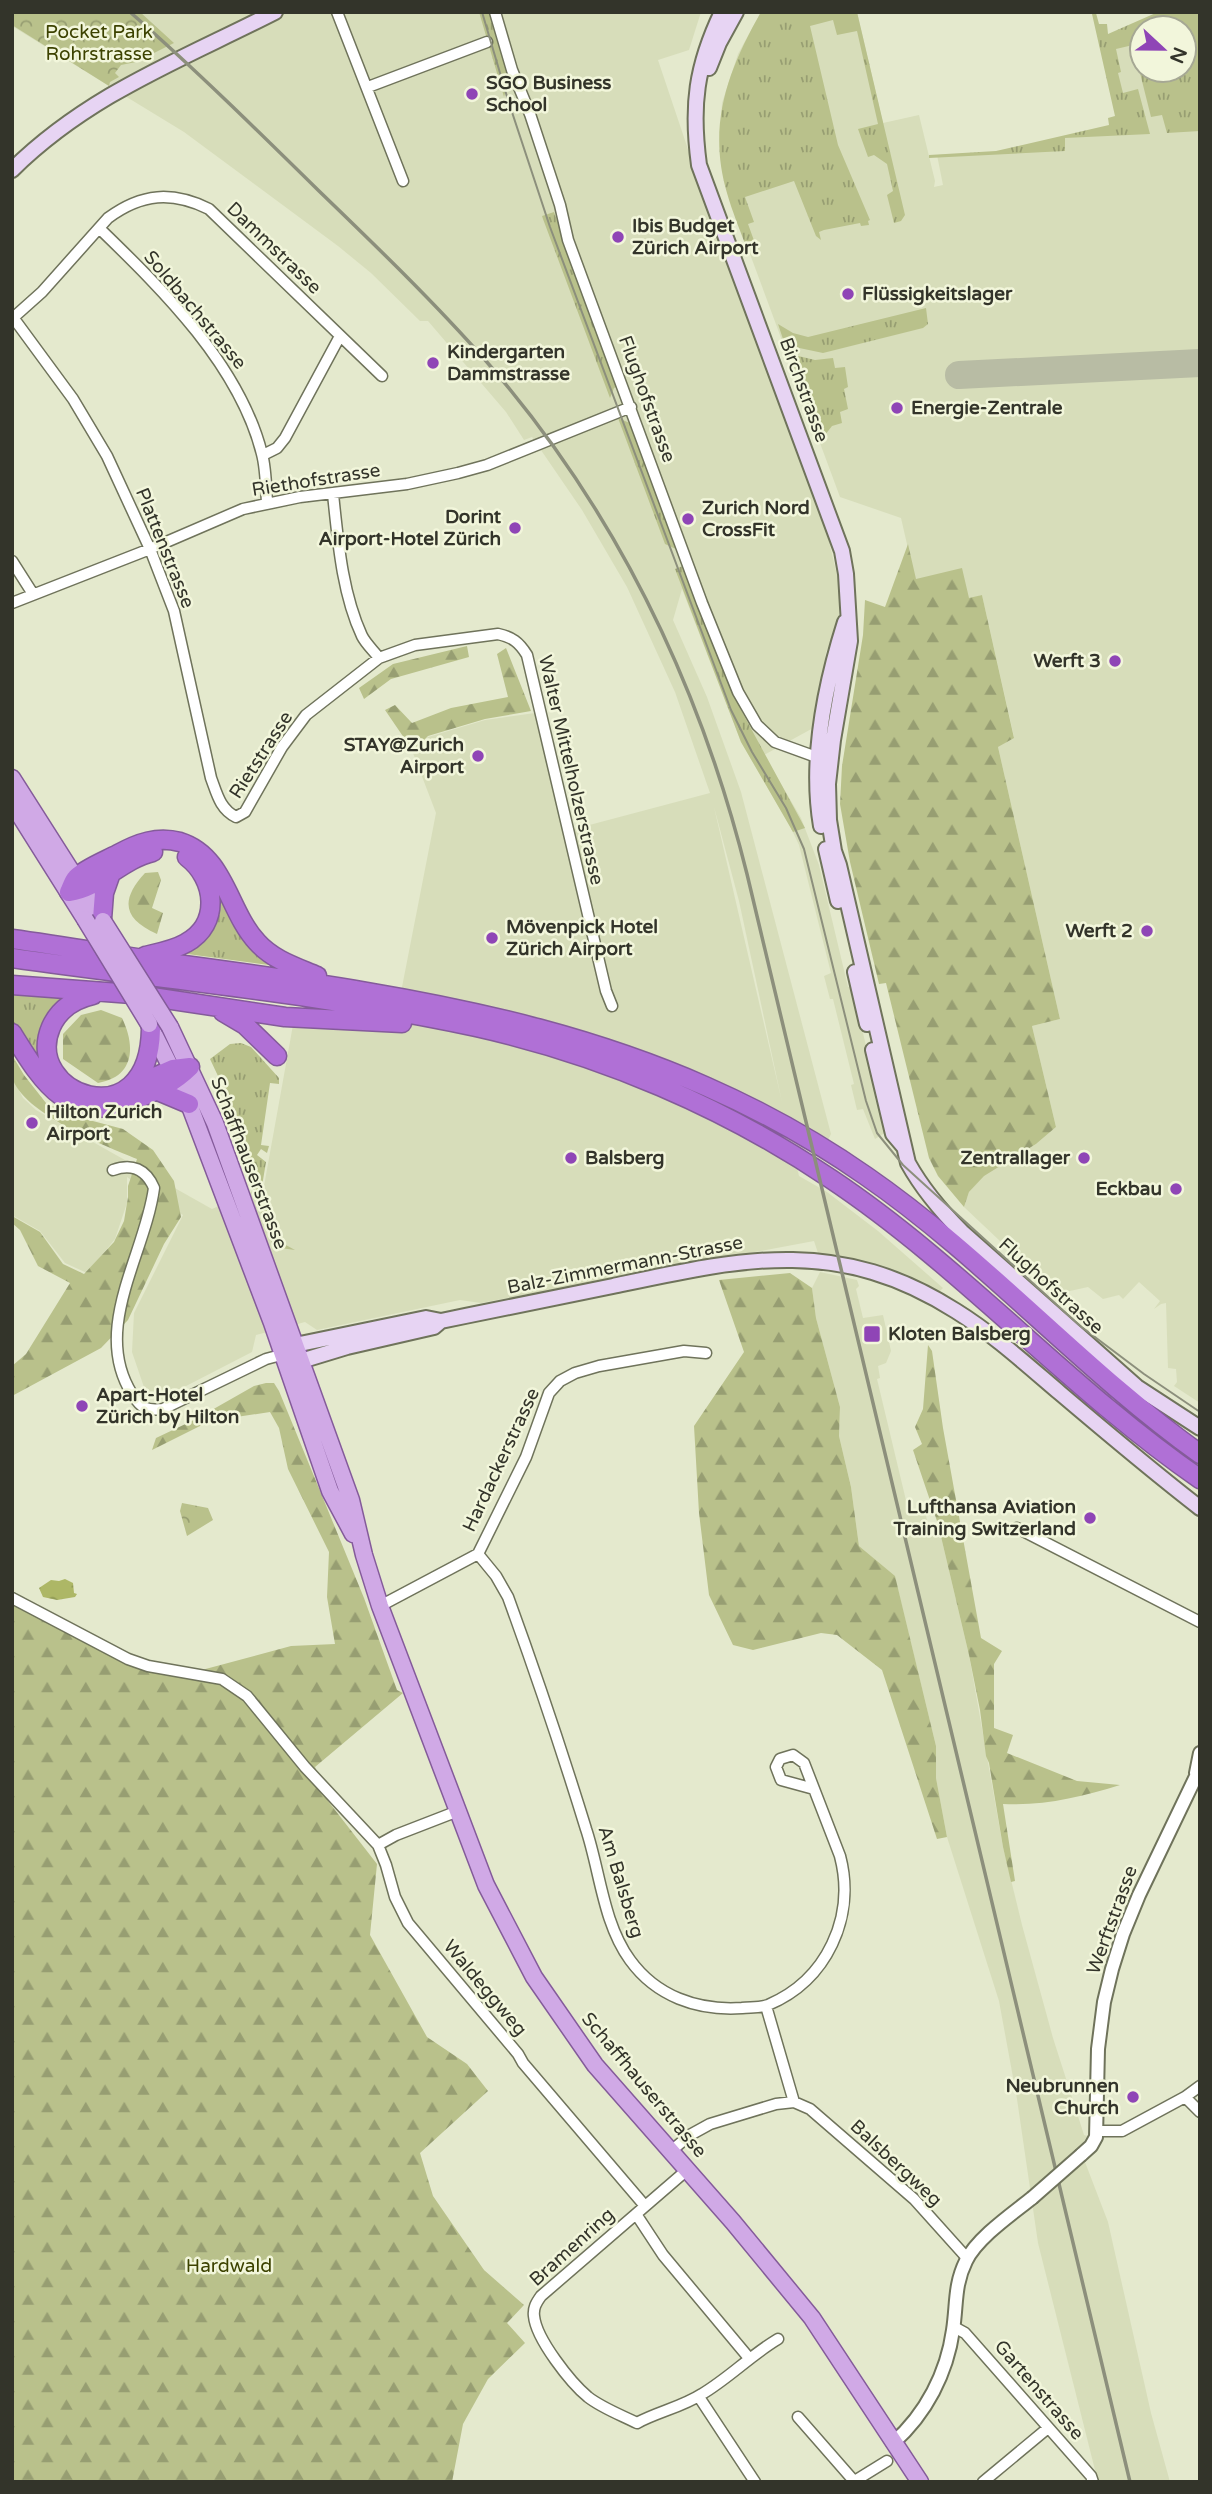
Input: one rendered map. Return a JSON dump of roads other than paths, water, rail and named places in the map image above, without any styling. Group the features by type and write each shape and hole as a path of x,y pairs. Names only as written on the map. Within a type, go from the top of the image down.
{"highway":[{"path":"76,887 146,841 166,839 186,844 201,853 214,867 247,930 262,947 291,965 347,987"},
{"path":"76,887 111,873 144,855 168,851 192,861 203,873 208,883 211,908 198,935 179,947 138,958"},
{"path":"96,920 111,873"},
{"path":"12,939 347,987 474,1011 571,1036 670,1070 774,1119 842,1159 889,1192 945,1237 1103,1379 1200,1454"},
{"path":"12,958 291,996 478,1028 555,1049 654,1084 737,1122 815,1169 908,1236 1081,1388 1200,1479"},
{"path":"12,985 132,994 285,1017 478,1028"},
{"path":"102,993 78,1000 58,1015 49,1036 48,1052 51,1063 64,1083 86,1095 106,1097 180,1072"},
{"path":"203,1004 245,1024 277,1056 271,1045 271,1037 275,1026 285,1017"},
{"path":"132,1087 146,1065 150,1026"},
{"path":"12,1032 48,1085 79,1106 93,1109 113,1108 158,1091 180,1072"},
{"path":"158,1091 189,1104"}],"main road":[{"path":"12,170 36,147 80,113 117,90 275,12"},
{"name":"Birchstrasse","path":"722,12 706,47 695,100 694,124 699,165 842,551 847,583 847,617 838,644 824,760"},
{"name":"Birchstrasse","path":"707,181 703,124 704,89 719,43 736,12"},
{"name":"Flughofstrasse","path":"824,760 834,851 898,1111 908,1163 921,1186 944,1215 962,1232 1137,1387 1200,1427"},
{"name":"Schaffhauserstrasse","path":"12,778 96,920 170,1027 189,1104 215,1169 330,1491 363,1555"},
{"name":"Schaffhauserstrasse","path":"12,803 76,887"},
{"name":"Schaffhauserstrasse","path":"96,920 150,1026 215,1123 351,1500 363,1555 380,1606 486,1885 534,1977 596,2065 812,2318 919,2482"},
{"name":"Balz-Zimmermann-Strasse","path":"298,1353 426,1318 441,1321 737,1262 801,1259 856,1268 904,1283 957,1311 1200,1508"},
{"path":"281,1355 298,1353"}],"street":[{"path":"337,12 403,181"},
{"name":"Flughofstrasse","path":"495,12 512,70 530,114 560,205 568,240 697,590 738,692 750,715 775,742 824,760"},
{"path":"368,88 486,43"},
{"name":"Dammstrasse","path":"13,317 42,292 108,218 136,201 172,197 209,209 382,376"},
{"name":"Soldbachstrasse","path":"100,229 170,301 242,398 263,455 267,503"},
{"name":"Plattenstrasse","path":"13,317 73,398 100,444 150,549 174,611 211,778 220,804 232,815"},
{"path":"263,455 277,448 285,438 340,335"},
{"name":"Riethofstrasse","path":"12,603 243,509 267,503 407,484 458,473 488,465 631,407"},
{"path":"333,494 342,562 352,607 363,638 379,658"},
{"path":"12,561 33,594"},
{"name":"Walter Mittelholzerstrasse","path":"379,658 415,645 459,637 498,634 519,642 527,655 606,991 612,1006"},
{"name":"Rietstrasse","path":"232,815 241,816 246,812 282,747 306,716 379,658"},
{"path":"113,1170 124,1166 139,1169 150,1178 154,1188 118,1316 119,1361 127,1386 140,1406 149,1410 163,1409 266,1359 281,1355"},
{"name":"Hardackerstrasse","path":"380,1606 478,1554 526,1457 549,1393 560,1381 599,1366 684,1351 706,1353"},
{"path":"1017,1528 1200,1622"},
{"name":"Am Balsberg","path":"478,1554 496,1576 508,1597 587,1831 612,1923 625,1952 650,1982 661,1990 686,2002 715,2008 766,2006 797,1987 814,1972 827,1955 841,1922 845,1895 843,1866 814,1789"},
{"path":"12,1598 128,1659 148,1666 230,1682 256,1706 305,1767 377,1845 458,1811"},
{"name":"Werftstrasse","path":"1096,2131 1098,2049 1104,2002 1112,1969 1141,1892 1198,1770 1200,1753"},
{"name":"Waldeggweg","path":"377,1845 395,1897 408,1923 645,2206"},
{"path":"671,2151 690,2135 710,2124 776,2104 794,2102 766,2006"},
{"path":"893,2443 921,2412 933,2392 949,2352 954,2327 956,2286 967,2258 985,2237 1082,2155 1094,2142 1096,2131 1122,2131 1200,2086"},
{"path":"1185,2097 1200,2112"},
{"name":"Balsbergweg","path":"794,2102 810,2109 914,2199 967,2258"},
{"name":"Bramenring","path":"687,2170 541,2296 534,2306 534,2319 561,2370 590,2398 636,2423 699,2397 778,2339"},
{"name":"Bramenring","path":"636,2214 663,2255 749,2358"},
{"name":"Gartenstrasse","path":"954,2327 965,2333 1048,2428 1089,2480"},
{"path":"699,2397 755,2482"},
{"path":"798,2417 854,2481 887,2461"},
{"path":"983,2482 1048,2428"}],"water":[{"path":"65,1579 73,1583 74,1593 77,1594 75,1597 57,1600 43,1597 39,1588 51,1580"}],"tram line":[{"path":"482,12 550,227 731,710 752,752 786,808 804,849 866,1101 877,1133 903,1165 1079,1325 1200,1412"}],"railway":[{"path":"130,12 226,100 362,232 486,361 575,477 647,602 678,668 705,735 747,874 1130,2482"}],"place":[{"name":"SGO Business School","path":"472,94"},
{"name":"Ibis Budget Zürich Airport","path":"618,237"},
{"name":"Flüssigkeitslager","path":"848,294"},
{"name":"Kindergarten Dammstrasse","path":"433,363"},
{"name":"Energie-Zentrale","path":"897,408"},
{"name":"Zurich Nord CrossFit","path":"688,519"},
{"name":"Dorint Airport-Hotel Zürich","path":"515,528"},
{"name":"Werft 3","path":"1115,661"},
{"name":"STAY@Zurich Airport","path":"478,756"},
{"name":"Werft 2","path":"1147,931"},
{"name":"Mövenpick Hotel Zürich Airport","path":"492,938"},
{"name":"Hilton Zurich Airport","path":"32,1123"},
{"name":"Balsberg","path":"571,1158"},
{"name":"Zentrallager","path":"1084,1158"},
{"name":"Eckbau","path":"1176,1189"},
{"name":"Kloten Balsberg","path":"872,1334"},
{"name":"Apart-Hotel Zürich by Hilton","path":"82,1406"},
{"name":"Lufthansa Aviation Training Switzerland","path":"1090,1518"},
{"name":"Neubrunnen Church","path":"1133,2097"}],"park label":[{"name":"Pocket Park Rohrstrasse","path":"99,43"},
{"name":"Hardwald","path":"229,2266"}]}
